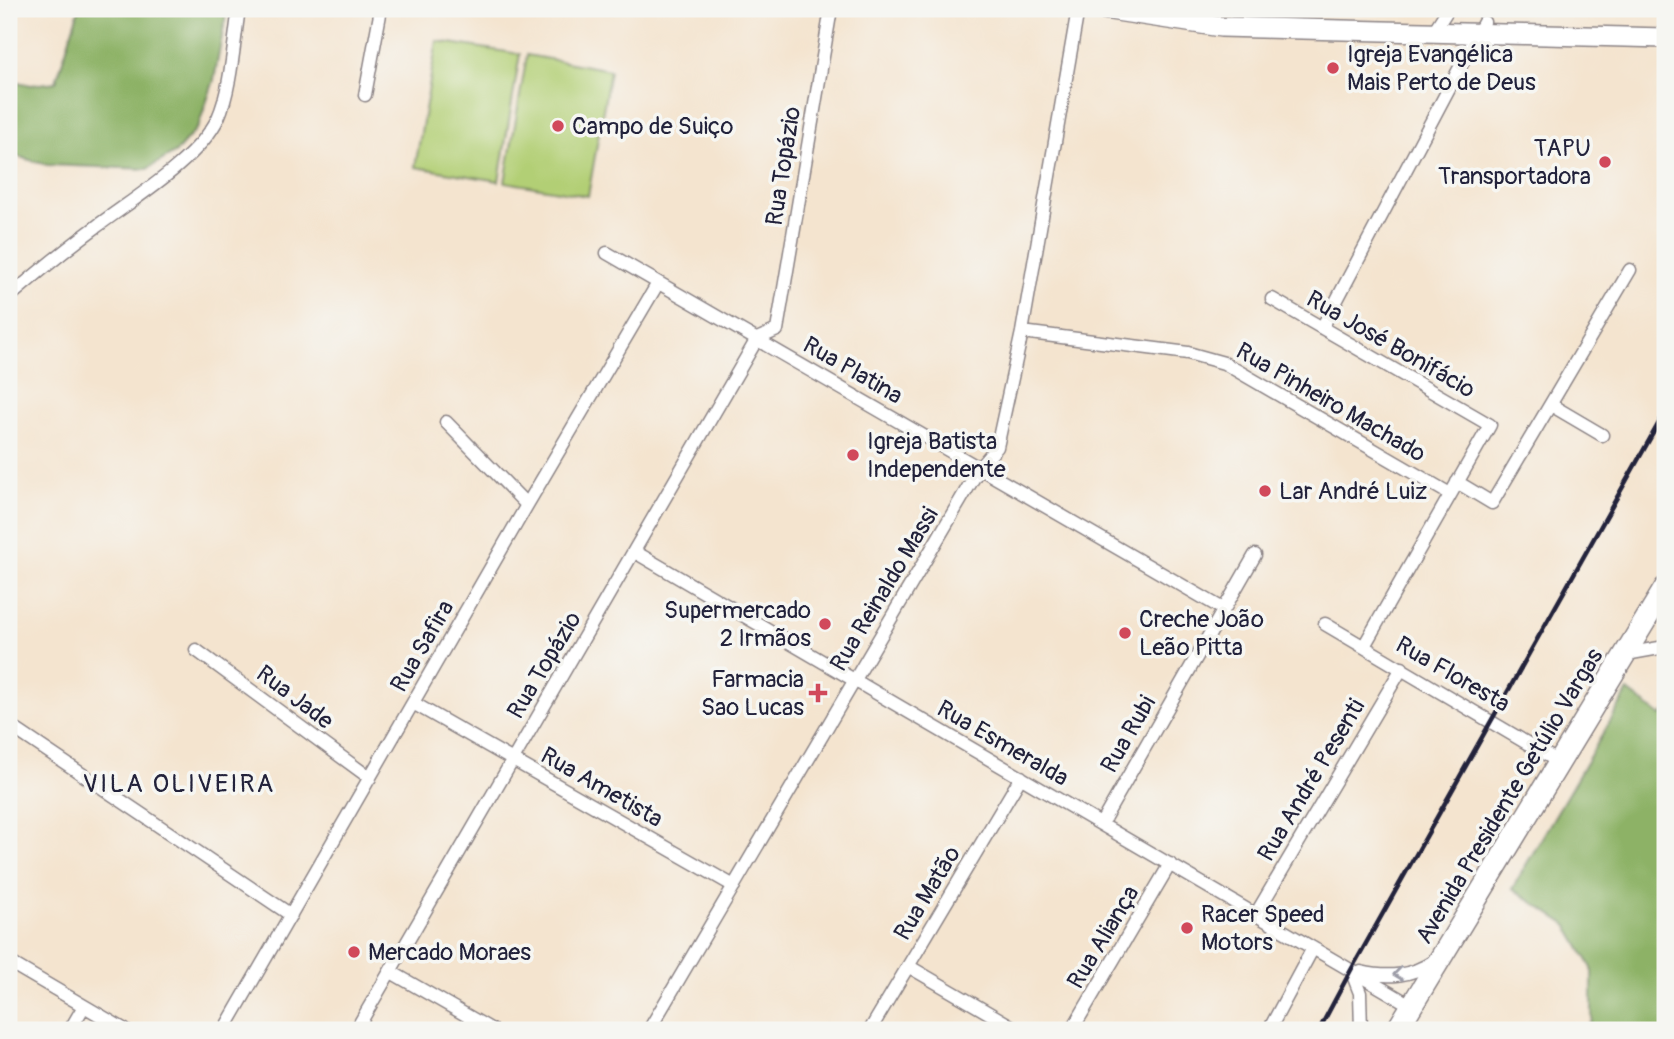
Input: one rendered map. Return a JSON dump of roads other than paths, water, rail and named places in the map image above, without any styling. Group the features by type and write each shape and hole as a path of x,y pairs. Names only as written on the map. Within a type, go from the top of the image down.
{"main road":[{"path":"1103,9 1221,27 1306,22 1441,20 1481,27 1665,27"},
{"path":"1185,9 1306,22"},
{"path":"1581,29 1665,38"},
{"name":"Avenida Presidente Getúlio Vargas","path":"1397,1030 1665,588"}],"street":[{"path":"9,297 88,232 169,172 211,132 222,109 239,9"},
{"path":"365,95 381,9"},
{"name":"Rua Topázio","path":"774,349 831,9"},
{"name":"Rua Reinaldo Massi","path":"649,1030 980,467 997,447 1023,332 1078,9"},
{"path":"1322,328 1481,27"},
{"name":"Rua Platina","path":"607,253 1223,609"},
{"path":"1364,646 1457,482 1492,503 1630,270"},
{"name":"Rua Safira","path":"224,1030 527,505 659,283"},
{"name":"Rua José Bonifácio","path":"1272,299 1490,425 1457,482"},
{"path":"757,339 777,330"},
{"name":"Rua Pinheiro Machado","path":"1023,332 1188,353 1224,363 1450,494"},
{"name":"Rua Topázio","path":"356,1030 757,339"},
{"path":"1551,405 1602,435"},
{"path":"446,422 527,505"},
{"name":"Rua Esmeralda","path":"635,552 1412,1006"},
{"name":"Rua Rubi","path":"1101,824 1255,555"},
{"name":"Rua Floresta","path":"1325,624 1559,762"},
{"path":"1626,654 1665,647"},
{"name":"Rua Jade","path":"196,649 370,778"},
{"name":"Rua André Pesenti","path":"1256,914 1402,668"},
{"name":"Rua Ametista","path":"413,703 733,886"},
{"path":"9,725 291,915"},
{"name":"Rua Matão","path":"870,1030 1021,777"},
{"name":"Rua Aliança","path":"1072,1030 1170,864"},
{"path":"1269,1030 1312,948"},
{"name":"Rua Esmeralda","path":"1350,970 1382,977 1418,971 1441,957"},
{"path":"9,962 125,1030"},
{"path":"908,965 1018,1030"},
{"path":"1350,970 1360,993 1361,1030"},
{"path":"391,972 492,1030"},
{"path":"70,1030 84,1006"}],"railway":[{"path":"1319,1030 1665,412"}],"place":[{"name":"Igreja Evangélica Mais Perto de Deus","path":"1333,68"},
{"name":"Campo de Suiço","path":"558,126"},
{"name":"TAPU Transportadora","path":"1605,162"},
{"name":"Igreja Batista Independente","path":"853,455"},
{"name":"Lar André Luiz","path":"1265,491"},
{"name":"Supermercado 2 Irmãos","path":"825,624"},
{"name":"Creche João Leão Pitta","path":"1125,633"},
{"name":"Farmacia Sao Lucas","path":"818,693"},
{"name":"Racer Speed Motors","path":"1187,928"},
{"name":"Mercado Moraes","path":"354,952"}],"district":[{"name":"VILA OLIVEIRA","path":"179,783"}]}
